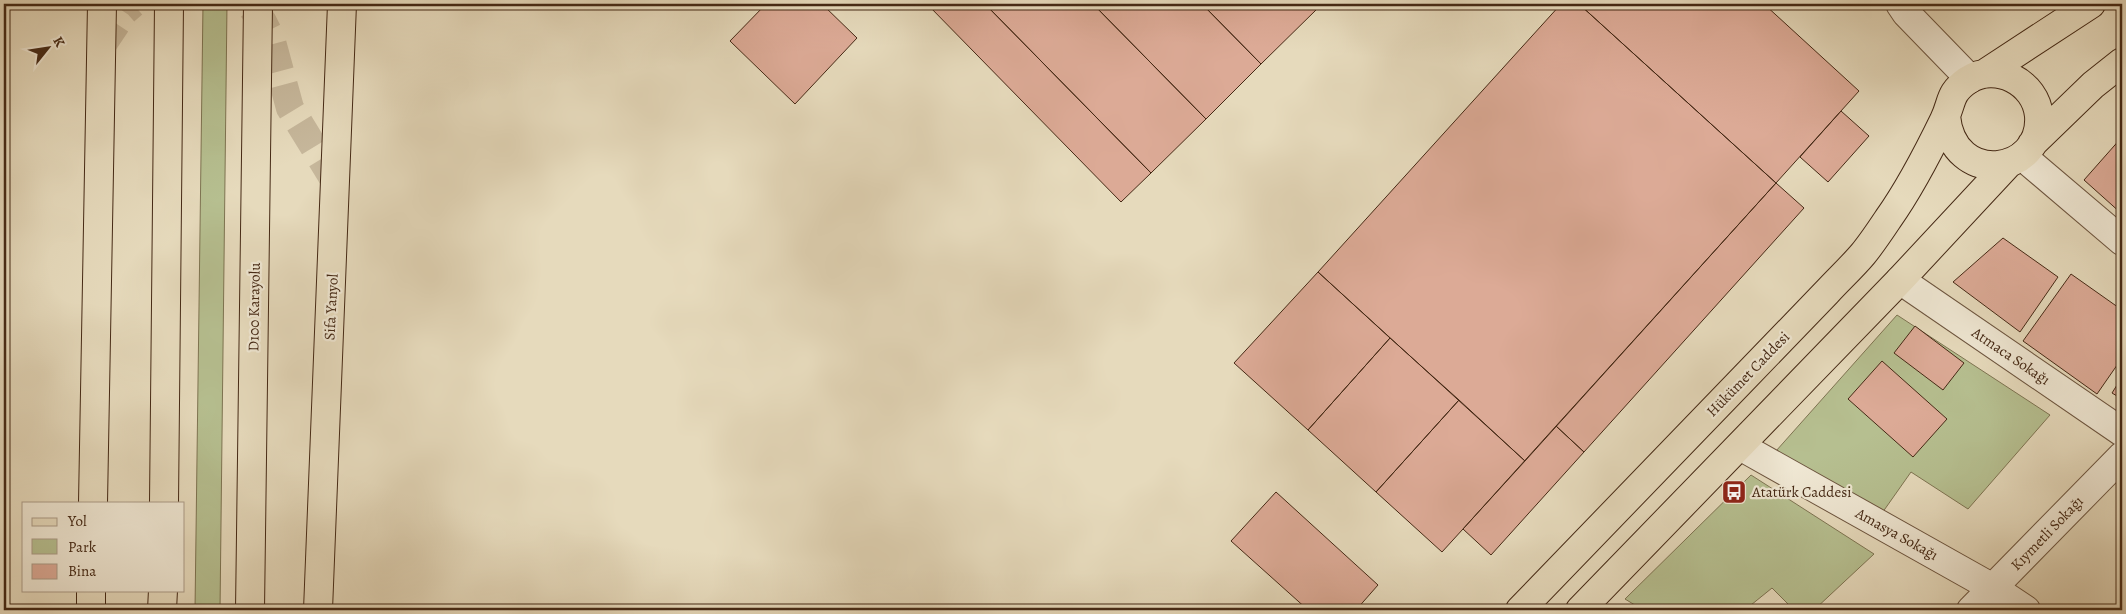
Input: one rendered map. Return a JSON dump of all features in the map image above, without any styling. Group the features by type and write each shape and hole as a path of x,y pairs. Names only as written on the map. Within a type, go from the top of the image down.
{"main road":[{"path":"93,502 102,4"},
{"path":"164,502 169,4"},
{"name":"D100 Karayolu","path":"250,610 258,4"},
{"name":"Sifa Yanyol","path":"318,610 342,4"},
{"name":"Hükümet Caddesi","path":"1520,610 1863,254 1910,184 1946,116 1949,102 1958,88 2091,4"},
{"path":"1590,607 1740,446 2021,154 2093,85 2122,62"},
{"path":"1946,116 1948,132 1954,145 1965,157 1979,164 1994,166 2021,154 2038,130 2039,115 2035,100 2026,87 2014,78 2000,73 1977,76"},
{"path":"90,610 91,592"},
{"path":"162,610 163,592"}],"street":[{"path":"1900,4 1906,13 1977,76"},
{"path":"2021,154 2122,241"},
{"name":"Atmaca Sokağı","path":"1900,280 2122,432"},
{"name":"Amasya Sokağı","path":"1740,446 1993,588 2026,610"},
{"name":"Kıymetli Sokağı","path":"1971,610 2122,456"}],"green space":[{"path":"203,4 227,4 220,610 195,610"},
{"path":"1897,315 2050,415 1968,509 1911,472 1880,516 1776,451"},
{"path":"1751,475 1874,554 1814,610 1794,610 1772,588 1751,605 1755,610 1643,610 1625,599"}],"building":[{"path":"766,4 822,4 857,38 795,104 730,41"},
{"path":"927,4 985,4 1151,173 1121,202"},
{"path":"985,4 1093,4 1206,119 1151,173"},
{"path":"1093,4 1202,4 1261,64 1206,119"},
{"path":"1202,4 1311,4 1317,9 1261,64"},
{"path":"1311,4 1322,4 1317,9"},
{"path":"1561,4 1579,4 1776,183 1525,461 1318,272"},
{"path":"1579,4 1764,4 1859,91 1776,183"},
{"path":"1841,111 1869,136 1828,182 1800,157"},
{"path":"2122,137 2122,214 2084,180"},
{"path":"1776,183 1804,208 1584,452 1556,426"},
{"path":"2003,238 2058,277 2020,332 1953,282"},
{"path":"1318,272 1390,338 1308,430 1234,363"},
{"path":"2071,274 2122,310 2122,358 2097,394 2023,341"},
{"path":"1915,326 1964,363 1943,390 1894,353"},
{"path":"1390,338 1459,400 1376,492 1308,430"},
{"path":"1882,361 1947,419 1913,457 1848,399"},
{"path":"2122,377 2122,399 2112,393"},
{"path":"1459,400 1525,461 1442,552 1376,492"},
{"path":"1556,426 1584,452 1491,555 1463,529"},
{"path":"1276,492 1378,585 1356,610 1308,610 1231,541"}],"tunnel":[{"path":"101,47 125,11 133,4"},
{"path":"252,8 263,22 271,38 290,108 336,183"}],"place":[{"name":"Atatürk Caddesi","path":"1734,492"}]}
